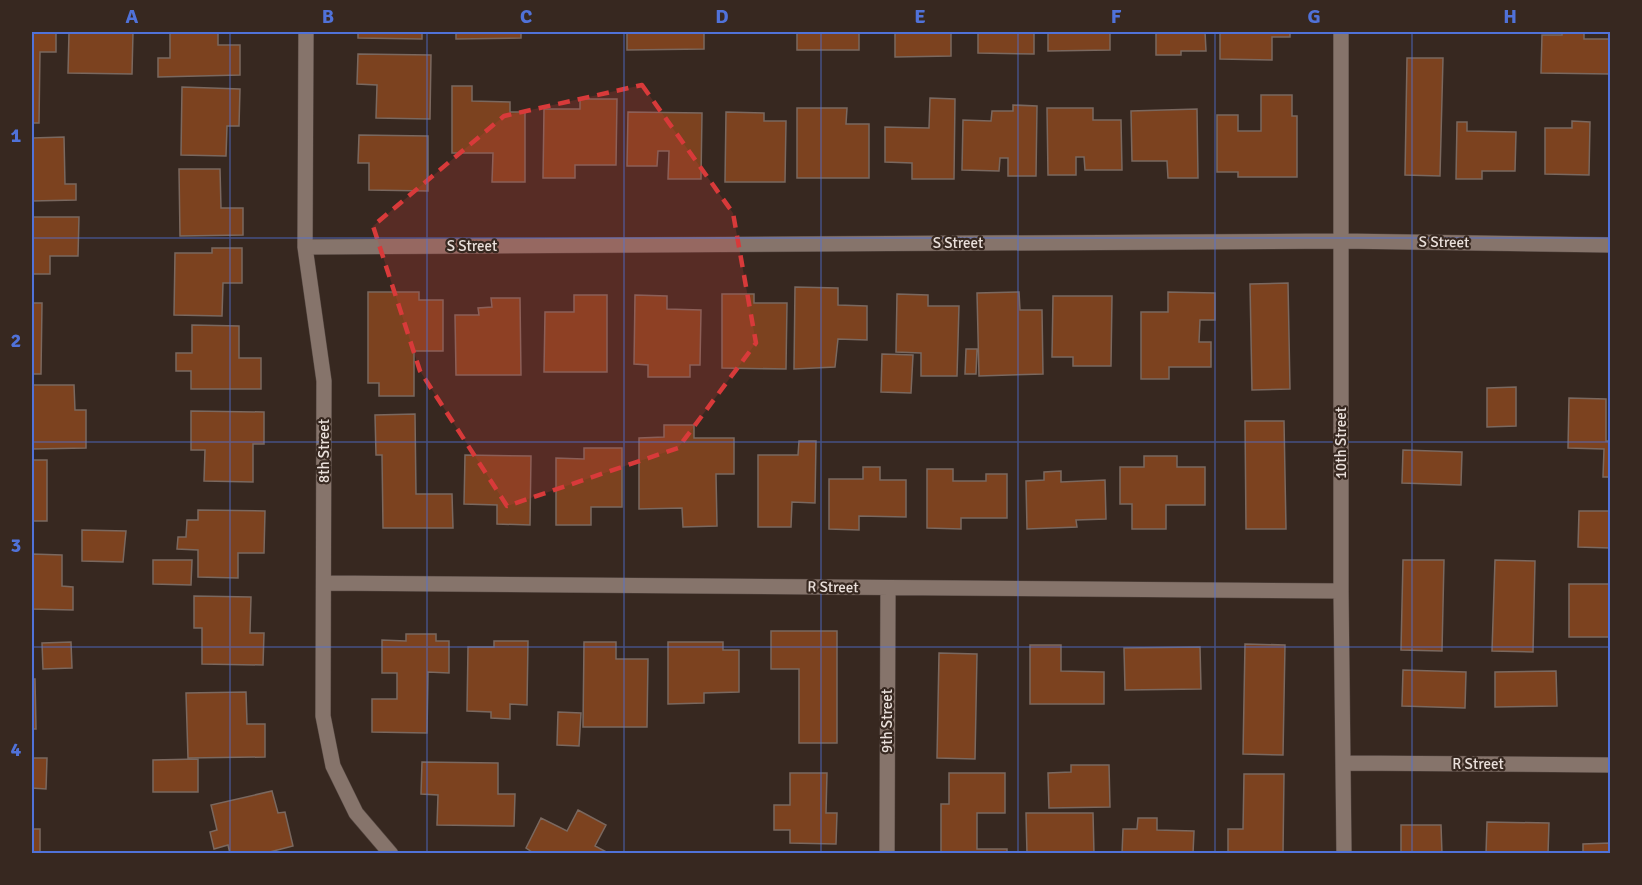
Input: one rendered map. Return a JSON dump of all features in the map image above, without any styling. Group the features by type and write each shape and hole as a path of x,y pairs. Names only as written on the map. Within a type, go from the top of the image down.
{"street":[{"name":"8th Street","path":"306,32 305,247 324,381 323,716 333,766 356,813 391,854"},
{"name":"10th Street","path":"1341,32 1341,591 1345,763 1344,854"},
{"name":"S Street","path":"305,247 1341,240 1611,245"},
{"name":"R Street","path":"324,583 1341,591"},
{"name":"9th Street","path":"887,854 888,588"},
{"name":"R Street","path":"1345,763 1611,765"}],"highlighted area":[{"path":"642,85 733,213 756,343 678,448 507,506 420,371 373,226 504,116"}],"building":[{"path":"32,32 56,32 56,52 40,52 39,123 32,123"},
{"path":"69,32 133,32 132,74 68,73"},
{"path":"170,32 218,32 218,45 240,45 240,75 158,77 158,58 170,58"},
{"path":"358,32 422,32 422,39 358,38"},
{"path":"456,32 521,32 521,38 456,39"},
{"path":"627,32 704,32 704,49 627,50"},
{"path":"797,32 859,32 859,50 797,50"},
{"path":"895,32 951,32 951,56 895,57"},
{"path":"978,32 1034,32 1034,54 978,53"},
{"path":"1048,32 1110,32 1110,50 1048,51"},
{"path":"1156,32 1205,32 1206,51 1181,51 1181,55 1156,55"},
{"path":"1220,32 1290,32 1290,37 1272,37 1272,60 1220,59"},
{"path":"1562,32 1584,32 1584,39 1610,39 1610,74 1541,73 1542,35 1562,35"},
{"path":"358,54 431,55 430,119 376,118 377,85 357,84"},
{"path":"1407,58 1443,58 1440,176 1405,175"},
{"path":"452,86 472,86 472,101 510,102 510,112 525,112 525,182 492,182 493,153 452,153"},
{"path":"182,87 240,89 239,126 227,126 226,156 181,155"},
{"path":"1261,95 1292,95 1292,116 1297,116 1297,177 1238,177 1238,172 1217,172 1217,115 1238,115 1238,131 1261,131"},
{"path":"930,98 955,99 954,179 912,179 912,163 885,162 885,127 929,128"},
{"path":"580,99 617,99 616,165 575,165 575,178 543,178 544,109 580,109"},
{"path":"1013,105 1037,106 1036,176 1008,176 1008,158 1000,158 999,171 962,170 963,120 991,121 992,111 1013,111"},
{"path":"797,108 847,108 846,124 869,124 869,178 797,178"},
{"path":"1047,108 1093,108 1093,120 1121,120 1122,170 1085,170 1084,157 1076,157 1076,175 1048,175"},
{"path":"1197,109 1198,178 1168,178 1167,161 1132,161 1131,111"},
{"path":"628,112 702,113 701,179 668,179 669,151 658,151 657,166 627,166"},
{"path":"726,112 764,113 764,121 786,121 785,182 725,182"},
{"path":"1572,121 1590,122 1589,175 1545,174 1545,128 1572,128"},
{"path":"1457,122 1467,122 1467,131 1516,132 1515,171 1482,171 1482,179 1456,179"},
{"path":"359,135 428,136 428,191 369,190 369,163 358,163"},
{"path":"64,137 65,184 76,184 76,200 32,201 32,138"},
{"path":"179,169 220,169 221,208 243,208 243,235 180,236"},
{"path":"32,217 79,217 78,256 50,256 50,274 32,274"},
{"path":"212,248 242,248 242,283 223,283 222,316 174,315 175,253 212,253"},
{"path":"1288,283 1290,389 1252,390 1250,284"},
{"path":"795,287 838,288 838,305 867,306 867,340 838,339 835,367 794,369"},
{"path":"368,292 419,292 419,300 443,300 443,351 414,351 414,396 379,396 379,383 368,383"},
{"path":"1019,292 1020,310 1042,310 1043,374 979,376 977,293"},
{"path":"1168,292 1215,293 1215,320 1200,320 1199,342 1211,342 1211,367 1169,367 1169,379 1141,379 1141,312 1168,312"},
{"path":"722,294 754,294 754,303 787,303 786,369 722,368"},
{"path":"897,294 928,295 928,306 959,306 957,376 921,376 921,353 896,352"},
{"path":"574,295 607,295 607,372 544,372 545,312 574,312"},
{"path":"635,295 667,296 667,309 701,310 700,365 690,365 690,377 648,377 648,365 634,364"},
{"path":"1053,296 1112,296 1111,366 1073,366 1073,357 1052,357"},
{"path":"491,298 520,298 521,375 456,375 455,315 479,315 478,308 492,307"},
{"path":"32,303 42,303 41,374 32,374"},
{"path":"192,325 239,326 239,358 261,358 261,389 191,389 191,371 176,371 176,353 192,353"},
{"path":"966,349 977,349 976,374 965,374"},
{"path":"882,354 913,355 911,393 881,392"},
{"path":"32,385 74,385 75,410 86,410 86,448 32,449"},
{"path":"1516,387 1516,426 1487,427 1487,388"},
{"path":"1569,398 1606,399 1606,441 1610,441 1610,477 1603,477 1604,449 1568,448"},
{"path":"191,411 264,412 264,444 253,444 253,482 204,481 205,450 191,450"},
{"path":"415,414 416,494 452,494 453,528 383,528 382,455 376,455 375,415"},
{"path":"1245,421 1284,421 1286,529 1246,529"},
{"path":"664,425 694,425 694,438 734,438 734,474 716,474 717,526 683,527 682,508 639,509 639,438 664,437"},
{"path":"799,441 816,441 815,503 792,502 791,527 758,527 758,455 798,455"},
{"path":"584,448 622,448 622,507 591,507 591,525 556,525 556,458 584,459"},
{"path":"1403,450 1462,452 1461,485 1402,483"},
{"path":"465,455 531,456 530,525 497,524 497,505 464,504"},
{"path":"1144,456 1177,456 1177,467 1205,467 1205,505 1166,505 1166,529 1132,529 1132,504 1120,504 1120,467 1144,467"},
{"path":"32,460 47,460 47,521 32,521"},
{"path":"863,467 880,467 880,480 906,480 906,517 859,516 859,530 829,529 829,479 863,479"},
{"path":"927,469 953,469 953,481 986,481 986,474 1007,474 1007,518 961,518 961,529 927,528"},
{"path":"1061,471 1061,482 1105,480 1106,519 1076,520 1077,527 1027,529 1026,481 1044,480 1044,472"},
{"path":"198,510 265,511 264,553 238,553 238,578 198,577 198,550 177,549 178,537 186,537 187,520 198,520"},
{"path":"1579,511 1610,511 1610,548 1578,547"},
{"path":"82,530 126,531 123,562 82,561"},
{"path":"32,554 62,555 62,586 73,587 73,610 32,609"},
{"path":"153,560 192,560 191,585 153,584"},
{"path":"1403,560 1444,560 1442,651 1401,650"},
{"path":"1495,560 1535,561 1533,652 1492,651"},
{"path":"1569,584 1610,584 1610,637 1569,637"},
{"path":"194,596 251,597 250,633 264,633 263,665 202,664 202,628 194,628"},
{"path":"771,631 837,631 837,743 799,743 799,669 771,669"},
{"path":"406,634 436,634 436,641 449,641 449,673 428,672 427,733 372,732 372,699 397,699 397,673 382,673 382,640 406,641"},
{"path":"494,641 528,641 527,705 510,704 510,719 491,718 491,712 467,711 468,647 494,647"},
{"path":"71,642 72,668 43,669 42,643"},
{"path":"584,642 616,642 616,659 648,659 647,727 583,727"},
{"path":"668,642 723,642 723,650 739,650 739,692 704,693 704,703 668,704"},
{"path":"1245,644 1285,645 1283,755 1243,754"},
{"path":"1030,645 1061,645 1061,671 1104,672 1104,704 1030,704"},
{"path":"1200,647 1201,689 1125,690 1124,648"},
{"path":"939,653 977,654 975,759 937,758"},
{"path":"1403,670 1466,672 1465,708 1402,706"},
{"path":"1556,671 1557,706 1495,707 1495,672"},
{"path":"32,679 35,679 36,729 32,729"},
{"path":"246,692 247,724 265,724 265,757 188,758 186,693"},
{"path":"558,712 581,713 579,746 557,745"},
{"path":"32,758 47,758 46,789 32,788"},
{"path":"198,759 198,792 153,792 153,760"},
{"path":"422,762 498,763 498,794 515,794 514,826 437,825 438,795 421,794"},
{"path":"1071,765 1109,765 1110,807 1049,808 1048,773 1071,772"},
{"path":"790,773 827,773 826,813 837,813 836,844 790,843 790,830 774,830 774,805 790,805"},
{"path":"949,773 1005,773 1005,813 977,813 977,849 1007,849 1007,854 941,854 941,804 949,804"},
{"path":"1244,774 1284,774 1283,854 1228,852 1228,829 1243,829"},
{"path":"272,791 278,813 285,812 293,846 262,854 230,854 228,845 214,849 210,832 217,830 211,805"},
{"path":"578,810 606,825 595,846 610,854 535,854 526,848 541,818 567,831"},
{"path":"1026,813 1093,813 1094,854 1027,854"},
{"path":"1138,818 1157,818 1157,830 1194,831 1193,854 1122,854 1123,829 1137,829"},
{"path":"1487,822 1549,823 1548,854 1486,854"},
{"path":"1401,825 1441,825 1442,854 1401,854"},
{"path":"32,829 40,829 40,854 32,854"},
{"path":"1610,843 1610,854 1583,854 1583,844"}]}
